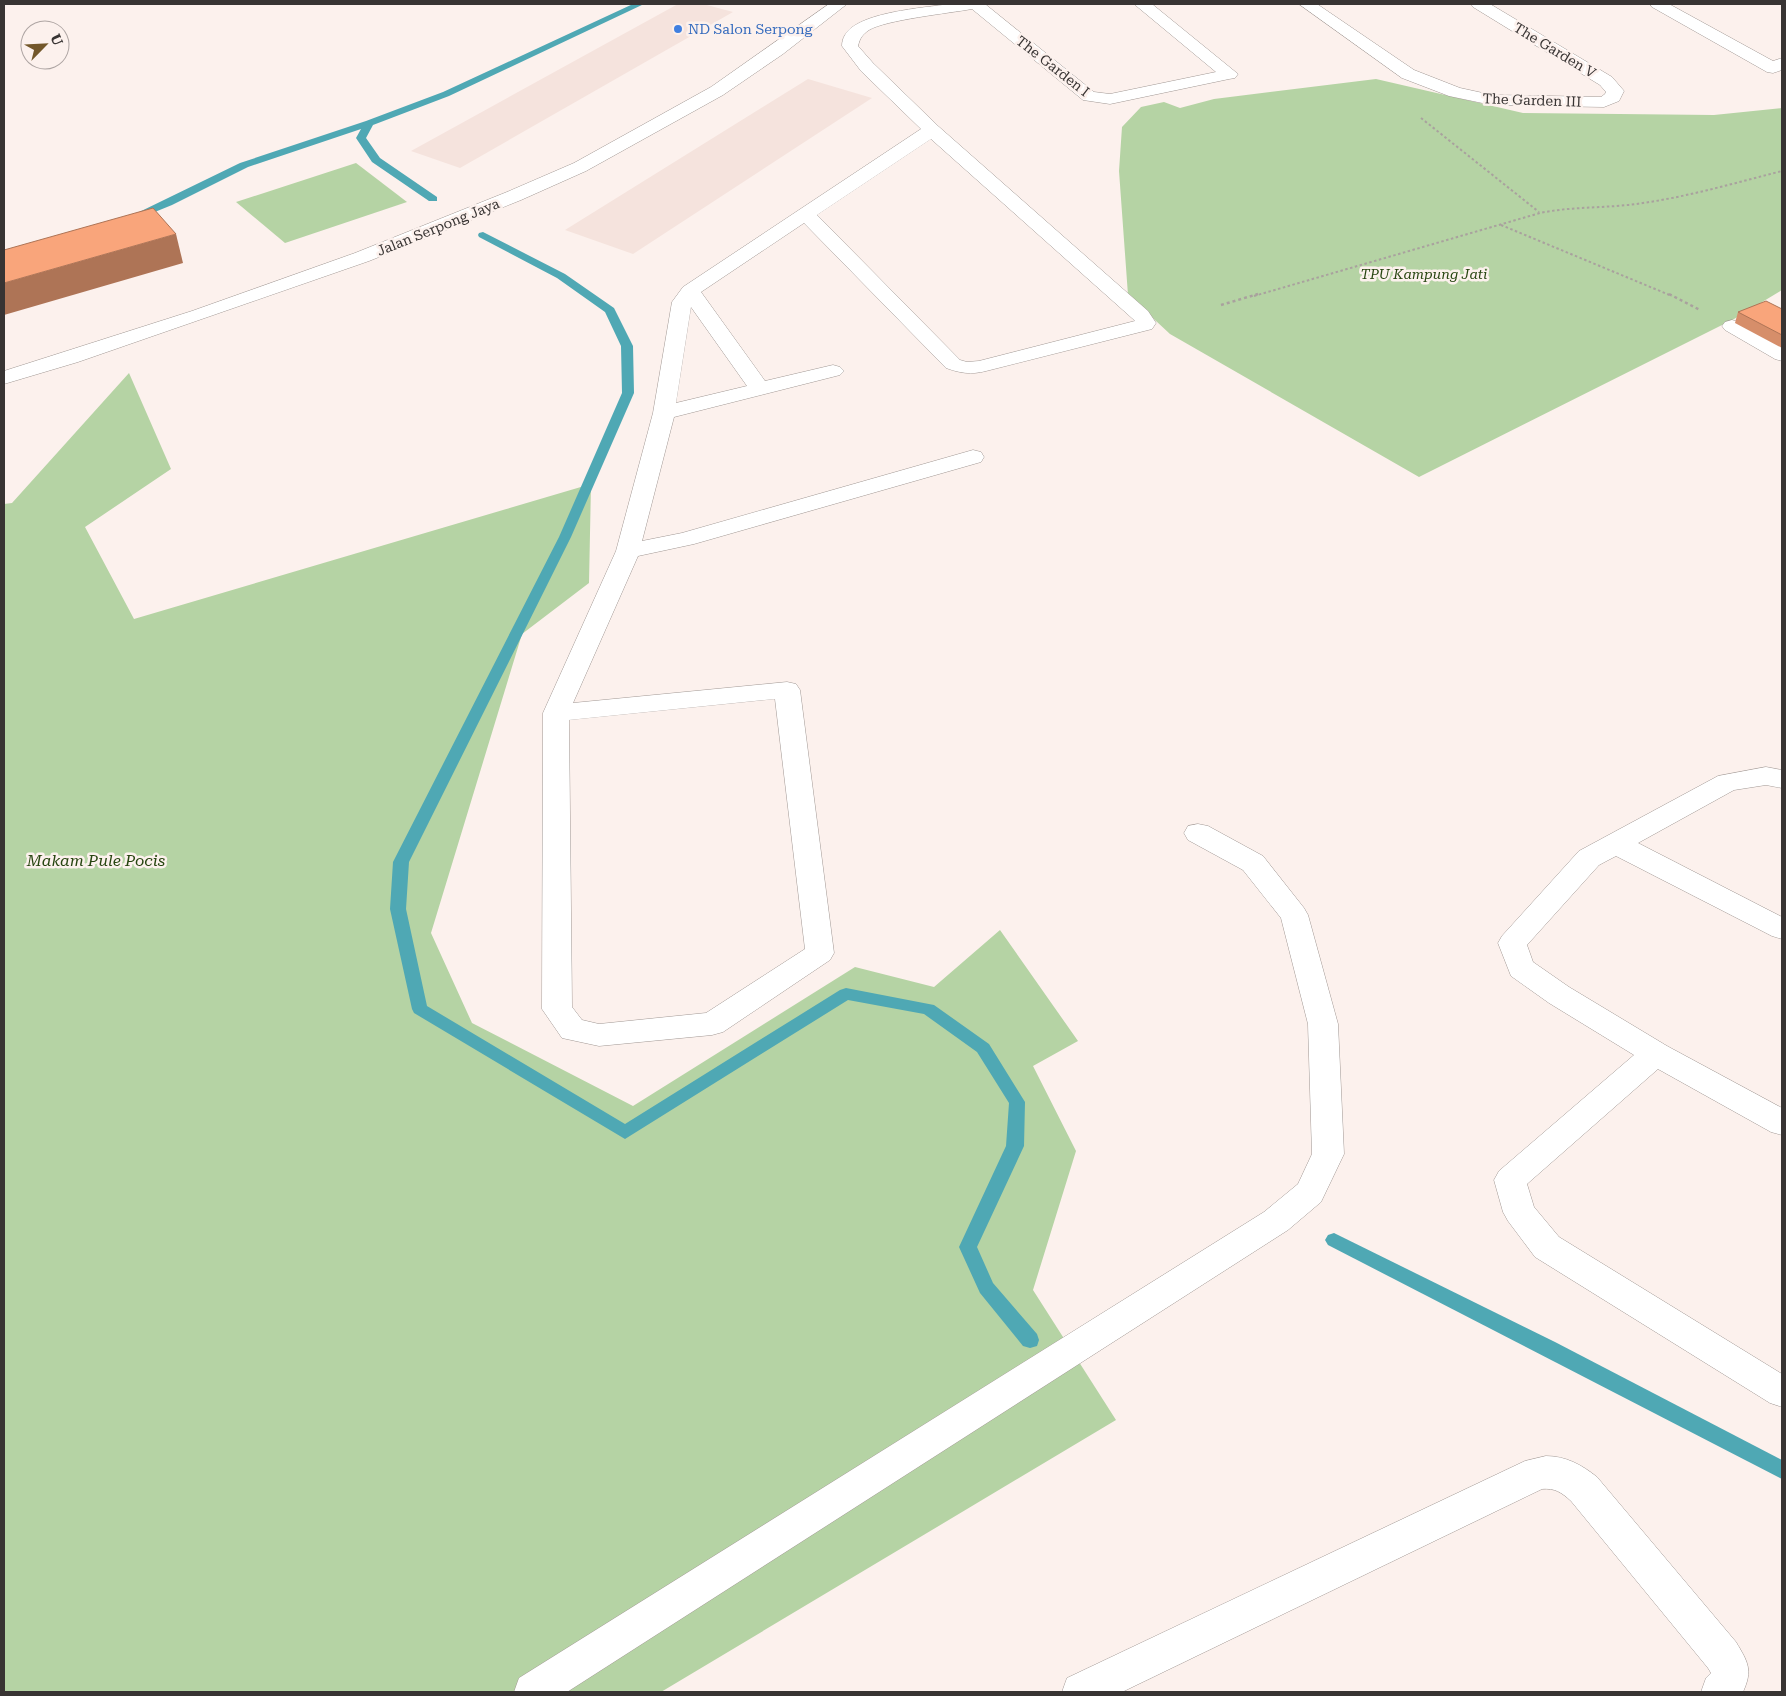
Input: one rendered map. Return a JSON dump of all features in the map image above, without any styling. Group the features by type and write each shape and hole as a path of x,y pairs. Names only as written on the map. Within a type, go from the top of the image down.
{"street":[{"name":"Jalan Serpong Jaya","path":"4,378 199,316 362,257 564,174 716,91 777,50 839,4"},
{"path":"806,214 953,364 966,368 979,367 1145,326 1145,320 1141,315 932,130 867,66 850,46 852,36 864,26 904,9 975,4"},
{"name":"The Garden I","path":"975,4 1089,96 1110,99 1229,74 1142,4"},
{"name":"The Garden III","path":"1307,4 1408,74 1456,92 1474,97 1531,102 1604,102"},
{"name":"The Garden V","path":"1479,4 1606,81 1615,91 1613,97 1604,102"},
{"path":"1658,4 1773,68 1782,63"},
{"path":"556,714 787,690 820,953 712,1024 599,1034 573,1030 557,1009 556,714 628,551 664,413 682,302 690,291 932,130"},
{"path":"690,291 760,389"},
{"path":"1732,326 1782,355"},
{"path":"664,413 833,371"},
{"path":"628,551 686,538 973,457"},
{"path":"1782,779 1766,776 1727,782 1588,858 1512,943 1521,968 1558,994 1656,1054 1782,1123"},
{"path":"533,1692 1276,1221 1310,1192 1328,1154 1323,1024 1294,915 1253,863 1198,834"},
{"path":"1616,844 1782,928"},
{"path":"1656,1054 1510,1180 1519,1212 1547,1247 1782,1392"},
{"path":"1081,1692 1538,1473 1553,1471 1569,1475 1584,1489 1722,1655 1731,1669 1730,1682 1720,1692"}],"path":[{"path":"1421,117 1540,212"},
{"path":"1221,305 1540,212 1564,208 1628,205 1706,190 1782,171"},
{"path":"1501,224 1673,296 1732,326"}],"shaded area":[{"path":"678,4 703,4 733,12 460,168 411,151"},
{"path":"808,79 872,98 633,254 565,230"}],"green space":[{"name":"TPU Kampung Jati","path":"1376,79 1523,113 1714,115 1782,108 1782,290 1734,319 1419,477 1170,334 1128,295 1119,171 1122,127 1141,107 1164,102 1180,108 1214,99"},
{"path":"356,163 407,202 285,243 236,202"},
{"name":"Makam Pule Pocis","path":"129,373 171,469 85,527 134,619 591,484 589,583 522,634 431,933 472,1023 633,1106 855,967 934,987 1000,930 1078,1041 1033,1066 1076,1151 1033,1290 1116,1420 661,1692 4,1692 4,504 12,503"}],"building":[{"path":"153,208 176,234 4,283 4,250"},
{"path":"1766,301 1782,309 1782,335 1738,312"}],"waterway":[{"path":"369,123 446,94 640,4"},
{"path":"136,216 168,203 244,165 369,123"},
{"path":"369,123 361,138 376,160 433,199"},
{"path":"483,235 561,276 610,310 627,346 628,393 565,537 401,862 398,909 420,1009 625,1132 846,994 928,1009 983,1048 1017,1102 1015,1146 968,1247 986,1288 1030,1340"},
{"path":"1334,1240 1548,1348 1782,1470"}],"place":[{"name":"ND Salon Serpong","path":"678,29"}]}
